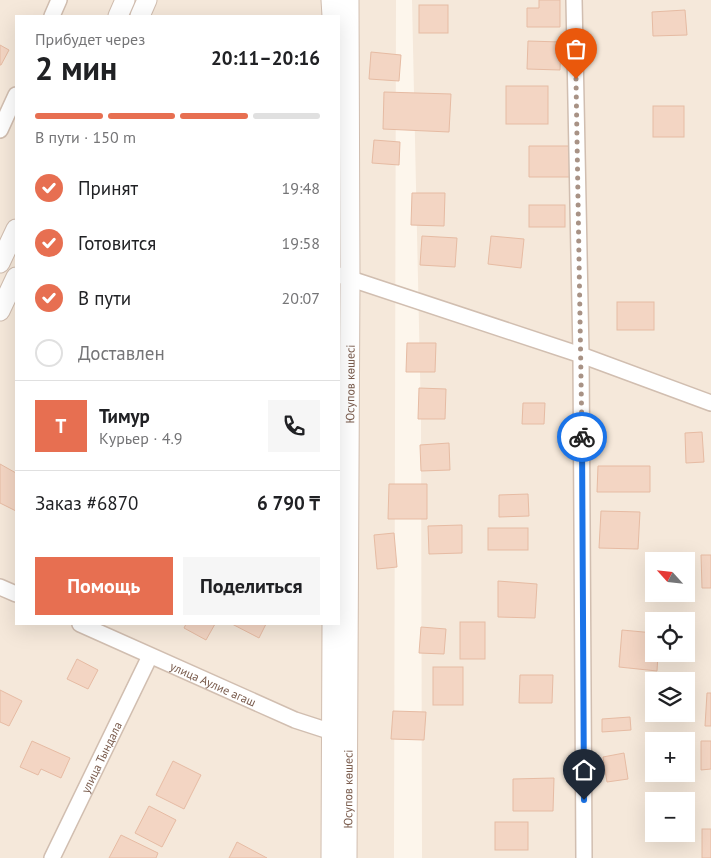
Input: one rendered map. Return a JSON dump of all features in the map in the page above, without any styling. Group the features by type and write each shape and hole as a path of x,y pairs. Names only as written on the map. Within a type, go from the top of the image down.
{"street":[{"path":"52,15 60,0"},
{"path":"118,15 125,0"},
{"path":"140,15 147,0"},
{"path":"332,0 332,15"},
{"name":"Юсупов көшесі","path":"331,858 340,730 349,0"},
{"path":"574,0 581,355 584,858"},
{"path":"0,130 15,97"},
{"path":"0,264 15,231"},
{"path":"345,277 581,355 711,403"},
{"path":"0,311 15,279"},
{"path":"0,586 15,594"},
{"name":"улица Аулие агаш","path":"82,625 295,720 340,730"},
{"name":"Юсупов көшесі","path":"332,625 347,858"},
{"name":"улица Тындала","path":"52,858 150,656"}],"shaded area":[{"path":"0,0 396,0 394,858 0,858"},
{"path":"412,0 711,0 711,858 422,858 421,419"}],"building":[{"path":"539,0 560,0 560,27 527,27 527,8 539,8"},
{"path":"419,5 448,5 448,33 419,33"},
{"path":"685,10 687,35 653,36 652,12"},
{"path":"528,41 561,42 560,70 527,69"},
{"path":"0,45 9,50 1,65 0,65"},
{"path":"371,52 401,55 399,81 369,79"},
{"path":"506,86 548,86 548,124 506,124"},
{"path":"384,92 451,94 449,132 383,129"},
{"path":"653,106 684,106 684,137 653,137"},
{"path":"374,140 400,142 399,165 372,163"},
{"path":"529,146 572,146 571,177 529,177"},
{"path":"412,193 445,193 444,226 411,225"},
{"path":"529,205 565,205 565,227 529,227"},
{"path":"422,236 457,238 455,267 420,265"},
{"path":"491,236 524,239 521,268 488,264"},
{"path":"617,302 654,302 654,330 617,330"},
{"path":"407,343 436,343 435,372 406,372"},
{"path":"419,388 446,389 445,419 418,419"},
{"path":"523,403 545,403 544,424 522,424"},
{"path":"702,432 704,462 686,463 685,433"},
{"path":"449,443 450,470 421,471 420,445"},
{"path":"0,464 15,472 15,510 0,503"},
{"path":"598,466 650,466 650,492 597,492"},
{"path":"389,484 427,484 427,519 388,519"},
{"path":"528,494 529,516 499,517 499,495"},
{"path":"601,511 640,512 638,549 599,548"},
{"path":"462,525 462,553 429,554 428,526"},
{"path":"488,528 528,528 528,550 488,550"},
{"path":"394,533 397,567 377,569 374,535"},
{"path":"701,555 711,555 711,588 702,588"},
{"path":"498,581 537,584 535,618 498,617"},
{"path":"460,622 485,622 485,659 460,659"},
{"path":"186,625 214,625 206,640 184,628"},
{"path":"234,625 266,625 259,638"},
{"path":"421,627 446,629 444,654 419,653"},
{"path":"622,630 645,632 645,662 658,662 657,671 619,667"},
{"path":"77,659 98,670 88,689 67,679"},
{"path":"433,667 463,667 463,705 433,705"},
{"path":"520,675 553,675 552,703 519,703"},
{"path":"0,690 22,701 9,726 0,722"},
{"path":"707,693 711,693 711,726 705,726"},
{"path":"393,711 426,712 424,740 391,739"},
{"path":"630,717 631,730 602,732 602,719"},
{"path":"32,741 70,758 61,778 41,769 38,775 20,767"},
{"path":"701,741 711,741 711,769 701,770"},
{"path":"624,753 628,779 607,782 603,757"},
{"path":"173,761 201,775 184,809 156,795"},
{"path":"554,778 553,811 513,811 513,779"},
{"path":"149,806 176,820 162,847 135,833"},
{"path":"495,822 528,822 528,850 495,850"},
{"path":"702,829 711,829 711,858 702,858"},
{"path":"121,835 158,853 156,858 109,858"},
{"path":"237,842 267,858 229,858"}],"way so far":[{"path":"576,79 582,437"}],"route":[{"path":"582,437 584,800"}]}
